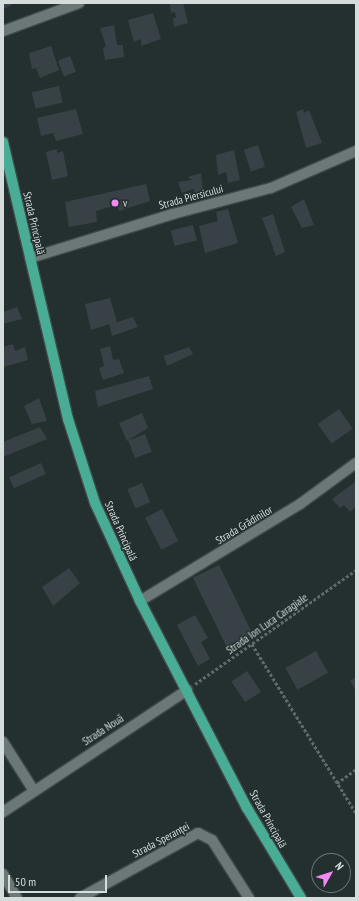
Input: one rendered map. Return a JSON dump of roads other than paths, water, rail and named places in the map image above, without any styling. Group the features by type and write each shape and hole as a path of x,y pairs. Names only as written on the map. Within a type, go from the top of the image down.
{"main road":[{"name":"Strada Principală","path":"3,142 30,258 84,473 140,601 247,808 301,898"}],"street":[{"path":"3,31 79,3"},
{"name":"Strada Piersicului","path":"30,258 173,214 271,188 356,151"},
{"name":"Strada Grădinilor","path":"140,601 300,504 356,463"},
{"name":"Strada Nouă","path":"3,812 186,690"},
{"path":"3,742 34,791"},
{"name":"Strada Speranței","path":"80,898 198,833 204,833 212,840 249,898"},
{"path":"3,874 17,898"}],"place":[{"name":"v","path":"115,203"}]}
